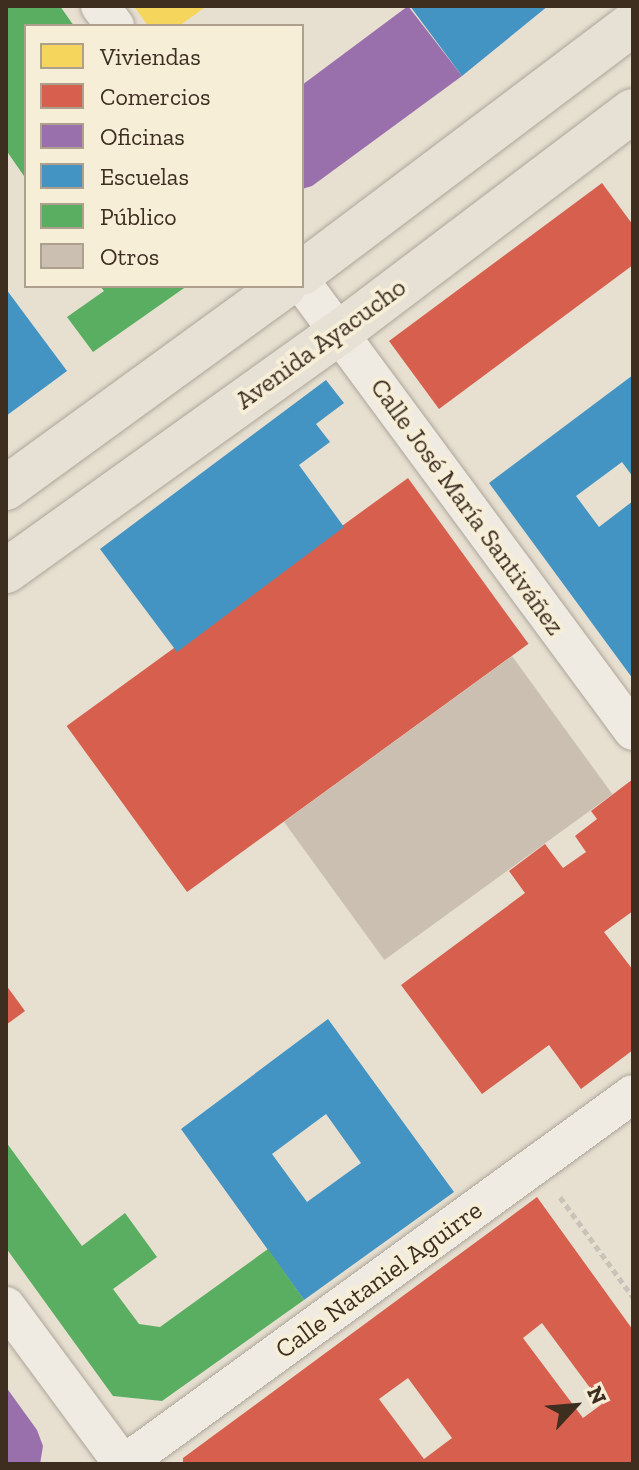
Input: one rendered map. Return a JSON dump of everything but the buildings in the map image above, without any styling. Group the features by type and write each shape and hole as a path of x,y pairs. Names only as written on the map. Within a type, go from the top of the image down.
{"main road":[{"path":"304,271 633,24"},
{"name":"Avenida Ayacucho","path":"6,571 339,333 633,111"},
{"path":"6,488 281,288"}],"street":[{"path":"100,6 114,24"},
{"name":"Calle José María Santiváñez","path":"304,286 633,731"},
{"name":"Calle Nataniel Aguirre","path":"124,1464 633,1094"},
{"path":"6,1306 124,1464"}],"path":[{"path":"537,1166 633,1297"}]}
